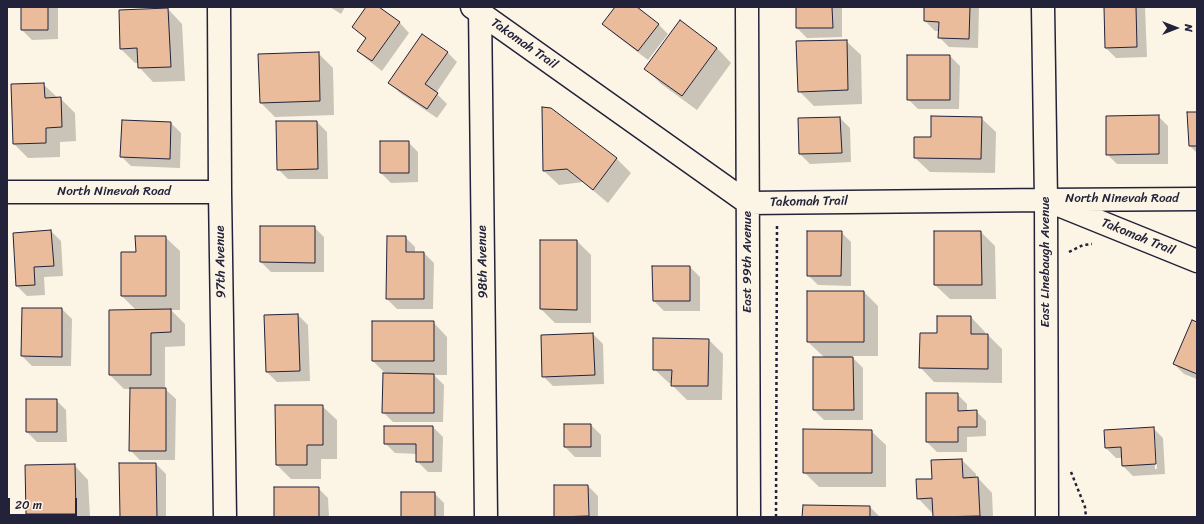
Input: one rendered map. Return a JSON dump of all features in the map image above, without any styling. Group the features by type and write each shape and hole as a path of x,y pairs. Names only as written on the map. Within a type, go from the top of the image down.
{"street":[{"name":"97th Avenue","path":"219,7 225,517"},
{"name":"East 99th Avenue","path":"747,7 749,517"},
{"name":"East Linebaugh Avenue","path":"1043,7 1046,200 1047,517"},
{"name":"Takomah Trail","path":"478,9 748,203 1046,200 1197,261"},
{"name":"98th Avenue","path":"478,9 486,517"},
{"name":"North Ninevah Road","path":"7,192 220,192"},
{"name":"North Ninevah Road","path":"1046,200 1197,199"}],"path":[{"path":"776,517 777,220"},
{"path":"1063,254 1083,245 1098,244"},
{"path":"1068,465 1085,507 1086,517"}],"building":[{"path":"21,7 48,7 48,30 21,30"},
{"path":"366,7 379,7 400,22 372,61 357,51 366,38 352,27"},
{"path":"615,7 637,7 659,24 638,51 602,24"},
{"path":"796,7 832,7 833,28 796,28"},
{"path":"924,7 970,7 969,39 938,38 939,22 924,21"},
{"path":"1104,7 1136,7 1137,47 1105,48"},
{"path":"168,8 171,67 138,68 137,48 120,49 119,10"},
{"path":"680,20 717,48 682,96 644,69"},
{"path":"422,34 448,52 425,84 438,93 427,109 388,83"},
{"path":"847,40 848,90 798,92 796,41"},
{"path":"319,52 320,101 260,103 258,54"},
{"path":"907,55 950,55 950,100 907,100"},
{"path":"44,83 45,98 61,97 62,127 46,128 46,143 13,144 11,84"},
{"path":"542,107 551,108 617,158 593,190 567,169 543,171"},
{"path":"1187,112 1197,112 1197,146 1189,146"},
{"path":"1159,115 1159,154 1106,155 1106,116"},
{"path":"931,116 982,117 981,159 914,158 914,137 931,137"},
{"path":"840,117 842,153 799,154 798,118"},
{"path":"122,120 171,122 170,159 120,157"},
{"path":"276,121 317,121 318,169 277,170"},
{"path":"380,141 409,141 409,173 380,173"},
{"path":"260,226 315,226 315,263 260,262"},
{"path":"51,230 54,266 34,267 35,285 16,286 13,233"},
{"path":"807,231 842,231 841,276 807,276"},
{"path":"934,231 981,231 982,285 934,285"},
{"path":"135,236 166,236 166,296 121,296 121,252 136,252"},
{"path":"387,236 406,236 406,252 424,252 424,299 386,299"},
{"path":"540,240 577,240 577,310 540,309"},
{"path":"652,266 690,266 690,301 653,301"},
{"path":"807,291 864,291 864,342 807,342"},
{"path":"22,308 62,308 62,357 21,356"},
{"path":"171,309 171,332 151,333 151,375 109,375 109,310"},
{"path":"298,314 300,371 266,372 264,315"},
{"path":"937,316 971,316 971,334 988,334 988,369 919,368 920,333 937,333"},
{"path":"1192,320 1197,322 1197,374 1173,364"},
{"path":"372,321 434,321 434,361 372,361"},
{"path":"593,333 595,375 542,377 541,335"},
{"path":"653,338 709,339 708,386 671,386 672,370 653,370"},
{"path":"813,357 853,357 854,410 813,410"},
{"path":"383,373 434,374 434,413 382,413"},
{"path":"130,388 166,388 166,451 129,451"},
{"path":"926,393 958,393 958,411 977,410 977,427 958,427 958,442 926,442"},
{"path":"26,399 57,399 57,432 26,432"},
{"path":"275,405 323,405 323,445 307,445 307,465 276,465"},
{"path":"564,424 591,424 591,447 564,447"},
{"path":"384,426 433,426 433,462 416,462 416,444 384,444"},
{"path":"1154,427 1156,464 1122,466 1121,447 1105,448 1104,430"},
{"path":"803,429 872,430 872,473 803,473"},
{"path":"962,459 963,478 978,477 980,516 933,517 932,498 917,499 916,479 932,479 931,460"},
{"path":"119,463 156,463 157,517 120,517"},
{"path":"75,464 76,514 26,514 25,465"},
{"path":"554,485 588,485 589,516 554,517"},
{"path":"274,487 319,487 319,517 274,517"},
{"path":"401,492 435,492 435,517 401,517"},
{"path":"803,505 870,506 870,517 802,517"}]}
